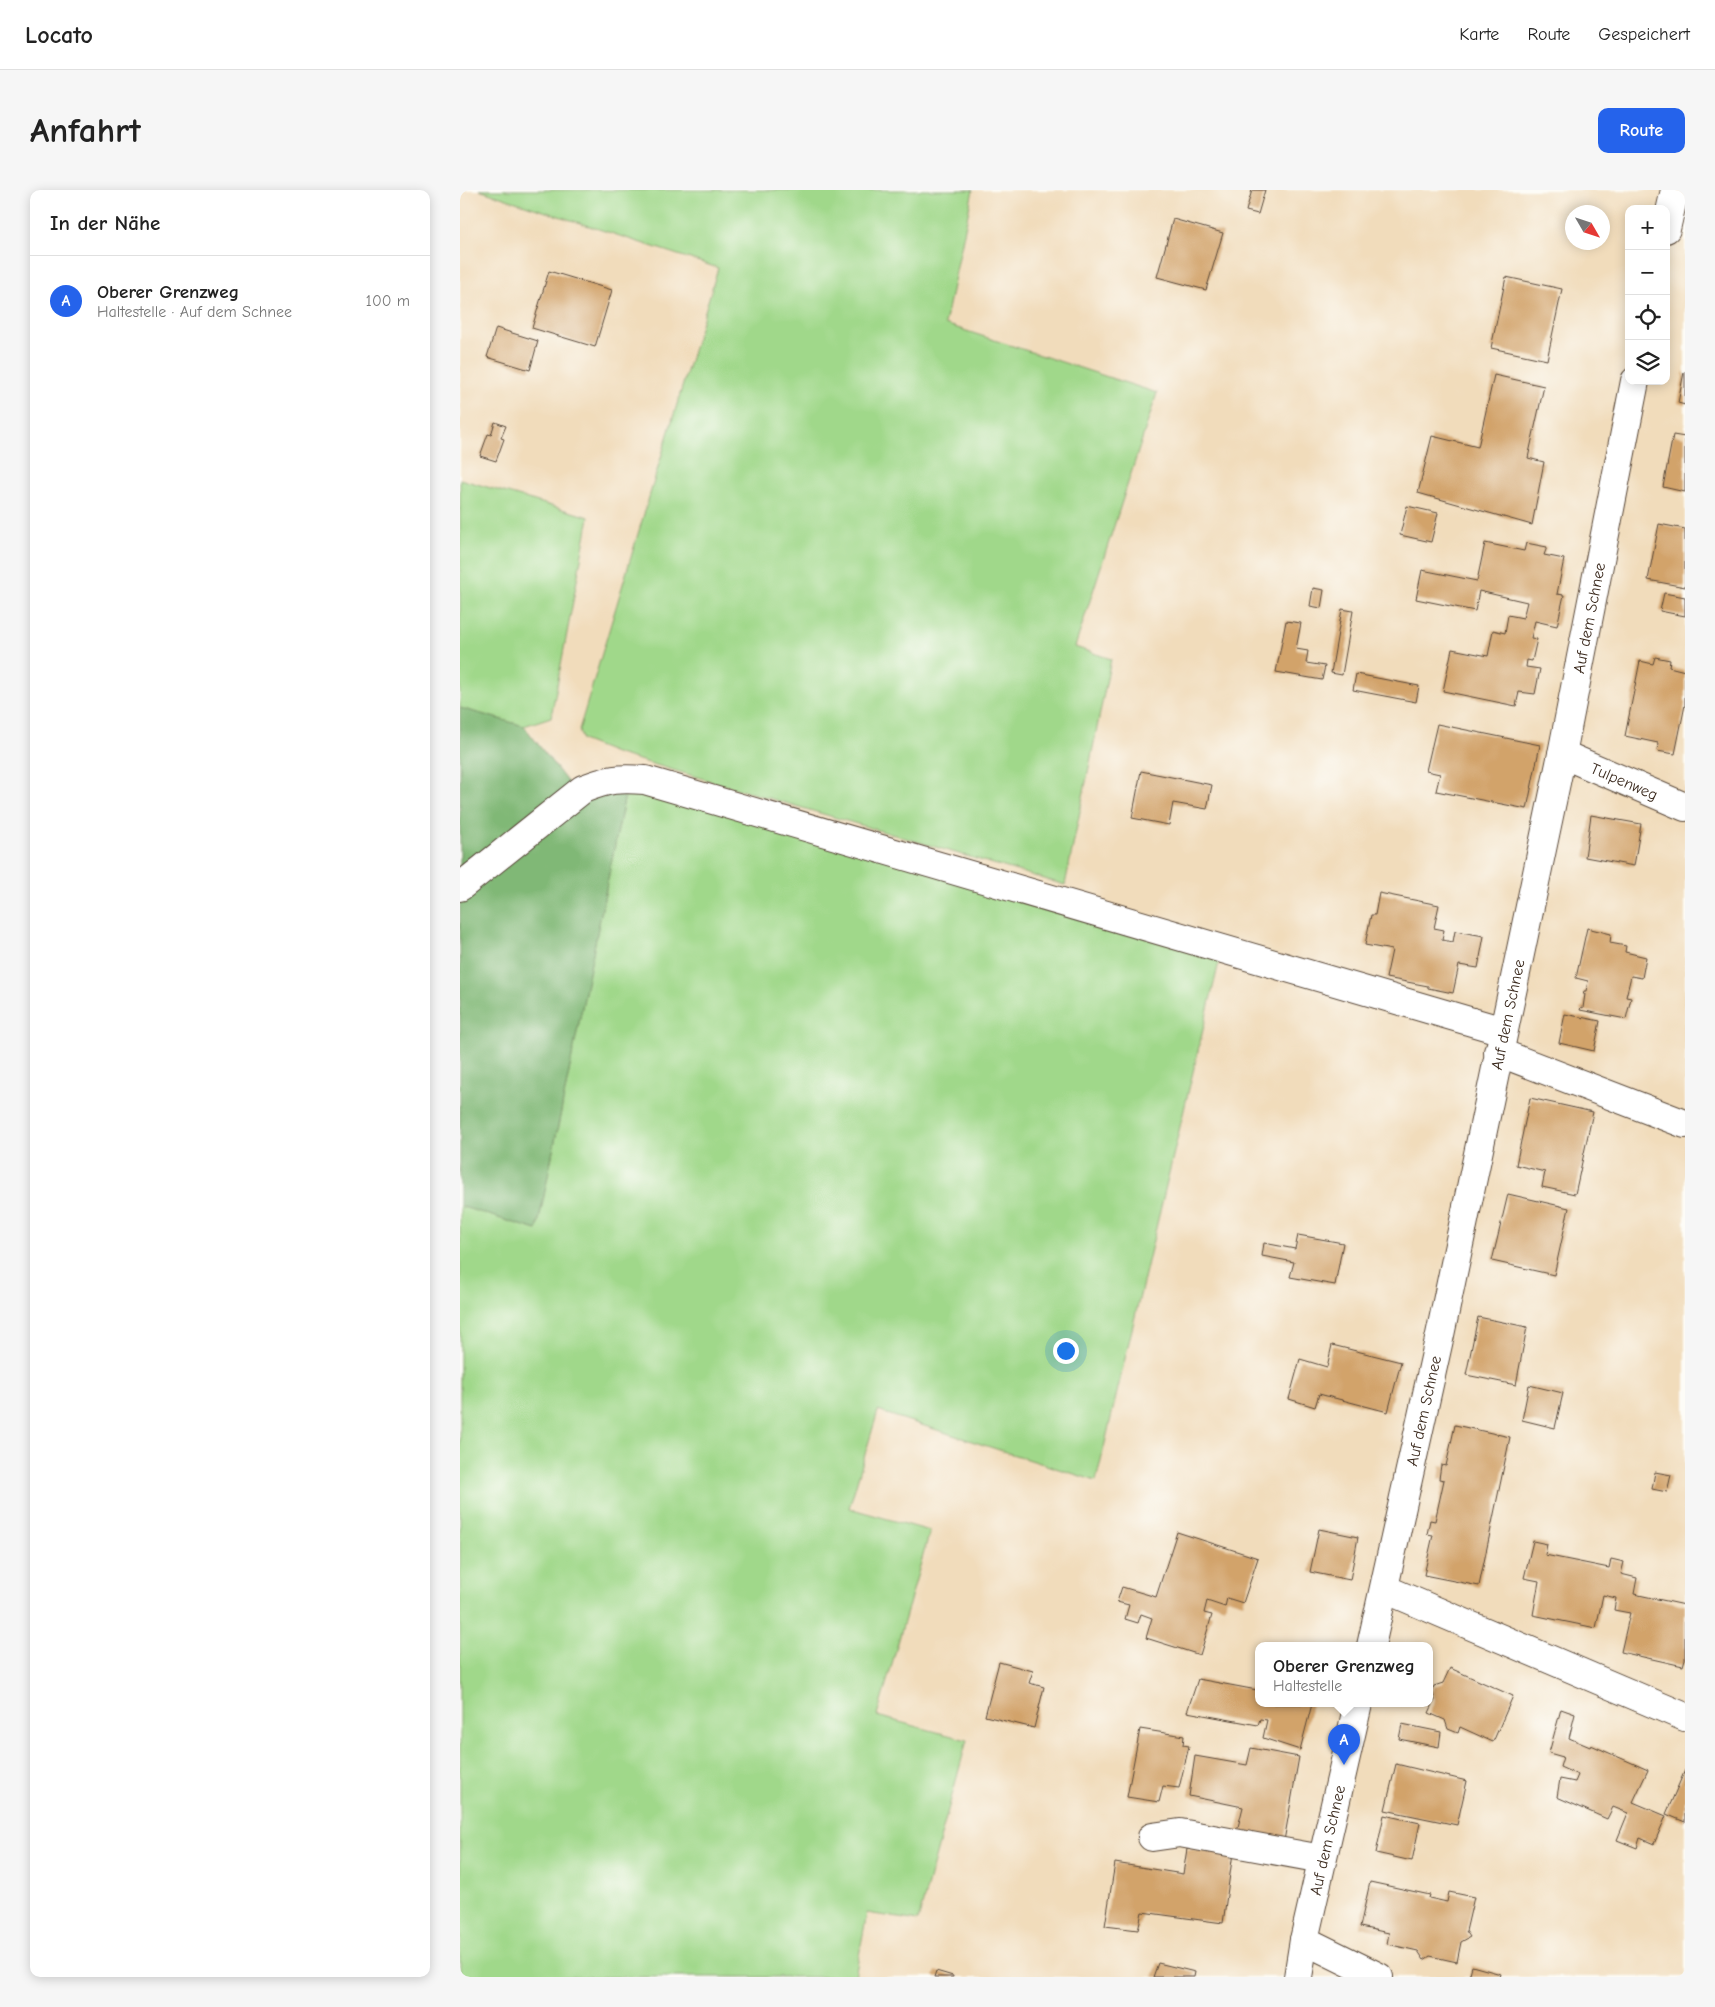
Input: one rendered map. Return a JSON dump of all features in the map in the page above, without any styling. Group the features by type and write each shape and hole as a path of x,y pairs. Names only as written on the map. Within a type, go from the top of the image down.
{"street":[{"path":"1670,212 1675,190"},
{"name":"Auf dem Schnee","path":"1372,1642 1385,1589 1562,754 1634,385"},
{"name":"Tulpenweg","path":"1562,754 1685,806"},
{"path":"460,887 583,789 606,779 645,780 1500,1042 1685,1124"},
{"path":"1385,1589 1685,1716"},
{"name":"Auf dem Schnee","path":"1298,1977 1304,1940 1357,1707"},
{"path":"1152,1837 1180,1833 1322,1859"},
{"path":"1304,1940 1379,1977"}],"green space":[{"path":"479,190 973,190 945,324 1157,393 1075,647 1111,659 1065,885 615,753 582,740 579,730 718,268"},
{"path":"460,479 589,517 551,717 524,726 460,708"},
{"path":"460,708 524,726 582,801 628,780 537,1230 460,1206"},
{"path":"628,780 1220,958 1096,1481 878,1411 849,1508 930,1531 877,1716 967,1740 918,1921 867,1913 855,1977 460,1977 460,1206 537,1230"}],"building":[{"path":"1252,190 1265,190 1258,214 1246,211"},
{"path":"1173,219 1223,233 1206,290 1157,277"},
{"path":"549,271 612,290 595,347 532,328"},
{"path":"1506,277 1562,289 1547,360 1491,348"},
{"path":"496,328 538,341 530,370 487,357"},
{"path":"1685,372 1685,405 1678,403"},
{"path":"1494,375 1544,386 1528,458 1544,462 1532,525 1418,493 1432,436 1478,447"},
{"path":"495,422 506,426 501,438 504,439 496,461 480,456 488,434 491,435"},
{"path":"1673,435 1685,437 1685,492 1663,487"},
{"path":"1407,506 1438,513 1431,542 1400,535"},
{"path":"1659,524 1685,529 1685,587 1648,580"},
{"path":"1485,543 1524,551 1526,543 1547,547 1544,555 1564,559 1557,594 1564,595 1557,626 1535,621 1531,638 1537,639 1532,661 1527,660 1526,667 1540,669 1535,694 1519,692 1516,706 1443,691 1452,649 1488,656 1493,630 1505,633 1508,615 1523,618 1527,602 1479,591 1475,611 1416,599 1422,570 1477,581"},
{"path":"1313,588 1324,590 1321,608 1310,606"},
{"path":"1664,593 1685,597 1685,616 1660,611"},
{"path":"1342,609 1353,611 1342,675 1331,673"},
{"path":"1286,621 1301,623 1296,649 1308,651 1306,663 1325,666 1322,680 1276,672"},
{"path":"1655,657 1670,660 1669,667 1685,671 1685,705 1675,754 1657,751 1658,743 1625,736 1640,661 1653,664"},
{"path":"1356,674 1419,686 1416,702 1353,690"},
{"path":"1437,724 1540,745 1527,809 1436,791 1440,774 1426,771"},
{"path":"1141,771 1212,785 1207,809 1173,803 1169,825 1132,818"},
{"path":"1591,815 1641,824 1634,866 1585,857"},
{"path":"1379,893 1439,905 1434,928 1444,930 1442,940 1453,942 1455,931 1484,936 1478,968 1459,965 1453,993 1386,978 1392,950 1365,945 1371,915 1375,915"},
{"path":"1587,928 1611,934 1610,943 1626,946 1625,952 1646,957 1642,978 1631,976 1626,997 1631,998 1626,1019 1580,1010 1581,1007 1583,1008 1585,994 1583,994 1586,991 1588,981 1576,978"},
{"path":"1565,1014 1600,1021 1594,1051 1559,1043"},
{"path":"1530,1098 1593,1112 1575,1194 1542,1187 1545,1172 1516,1165"},
{"path":"1508,1194 1569,1208 1554,1275 1492,1261"},
{"path":"1298,1235 1343,1243 1335,1285 1290,1277 1294,1262 1262,1256 1264,1243 1295,1249"},
{"path":"1478,1317 1527,1327 1516,1385 1466,1375"},
{"path":"1332,1345 1401,1362 1388,1412 1319,1394 1315,1407 1289,1399 1300,1359 1327,1367"},
{"path":"1529,1385 1563,1393 1555,1428 1522,1420"},
{"path":"1455,1425 1510,1437 1479,1586 1424,1575 1433,1535 1427,1534 1430,1520 1435,1521 1444,1480 1439,1479 1441,1465 1446,1466"},
{"path":"1655,1472 1671,1475 1667,1492 1652,1489"},
{"path":"1319,1529 1358,1537 1350,1580 1310,1572"},
{"path":"1177,1532 1258,1558 1243,1603 1227,1598 1225,1607 1207,1601 1204,1613 1212,1615 1200,1655 1146,1638 1152,1618 1141,1614 1138,1623 1125,1619 1129,1605 1117,1602 1122,1587 1156,1597"},
{"path":"1533,1541 1547,1544 1545,1555 1609,1568 1611,1559 1624,1562 1621,1574 1637,1578 1634,1594 1685,1605 1685,1659 1683,1666 1621,1652 1630,1613 1614,1610 1616,1598 1603,1595 1596,1628 1533,1615 1539,1581 1524,1578"},
{"path":"999,1662 1033,1671 1029,1683 1044,1687 1034,1728 985,1716"},
{"path":"1450,1668 1513,1696 1493,1742 1460,1727 1458,1733 1448,1729 1445,1720 1429,1713 1435,1700 1433,1694 1434,1686 1443,1683"},
{"path":"1198,1679 1255,1690 1255,1707 1311,1707 1300,1750 1263,1738 1267,1720 1260,1719 1258,1725 1187,1712"},
{"path":"1561,1709 1575,1714 1569,1738 1590,1747 1591,1745 1648,1770 1633,1802 1666,1816 1654,1844 1640,1838 1637,1848 1617,1840 1628,1813 1613,1807 1607,1819 1557,1797 1560,1779 1575,1782 1578,1775 1560,1767 1563,1757 1549,1753"},
{"path":"1402,1724 1441,1732 1439,1747 1399,1739"},
{"path":"1140,1729 1184,1736 1183,1745 1189,1746 1179,1788 1163,1786 1159,1802 1127,1797"},
{"path":"1251,1748 1299,1757 1284,1841 1237,1831 1243,1807 1189,1796 1195,1756 1247,1765"},
{"path":"1396,1764 1467,1781 1457,1825 1385,1810"},
{"path":"1685,1770 1685,1822 1666,1814"},
{"path":"1384,1815 1420,1823 1412,1861 1376,1853"},
{"path":"1187,1849 1233,1853 1223,1923 1142,1912 1138,1930 1105,1926 1115,1863 1183,1874"},
{"path":"1370,1882 1430,1895 1429,1898 1447,1902 1449,1892 1474,1897 1466,1931 1470,1937 1461,1942 1457,1962 1430,1956 1424,1960 1418,1951 1387,1944 1389,1933 1360,1927"},
{"path":"1158,1963 1195,1972 1194,1977 1153,1977"},
{"path":"1472,1966 1501,1974 1500,1977 1469,1977"},
{"path":"936,1971 953,1976 953,1977 934,1977"}],"place":[{"name":"Oberer Grenzweg","path":"1344,1765"}]}
